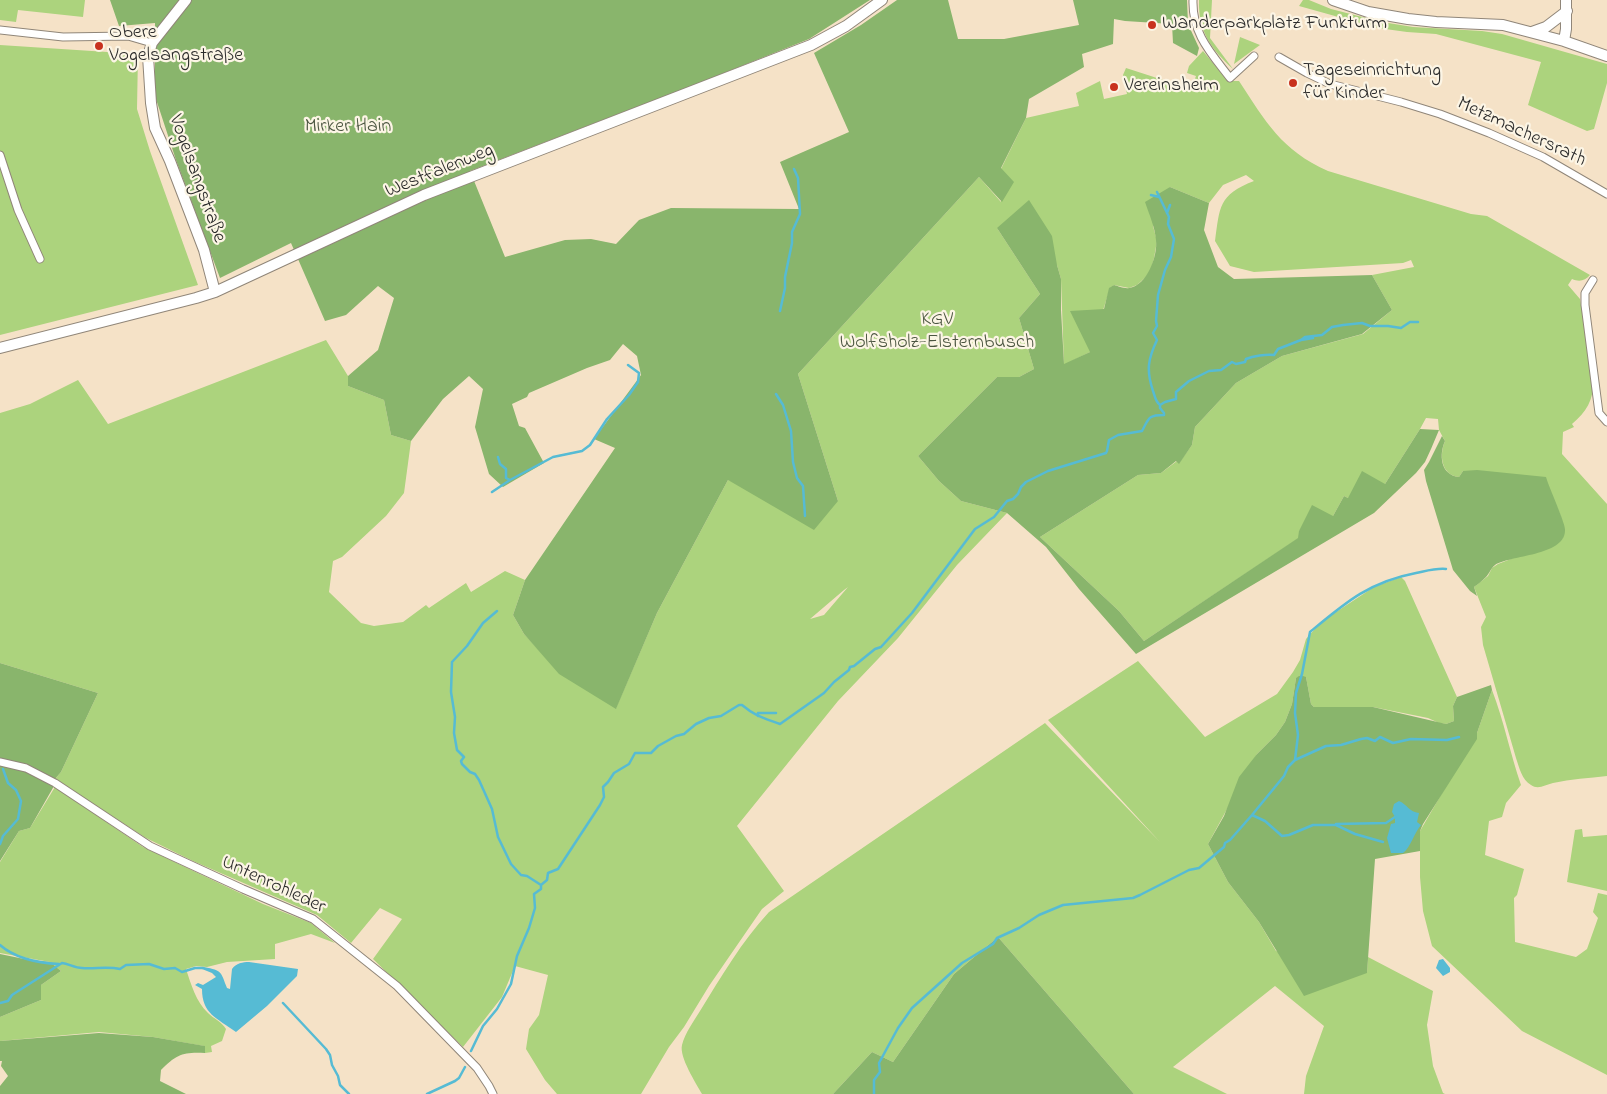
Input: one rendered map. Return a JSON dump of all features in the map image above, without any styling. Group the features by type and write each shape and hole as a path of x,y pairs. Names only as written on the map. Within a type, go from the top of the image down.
{"street":[{"path":"0,30 63,37 128,36 152,43 186,0"},
{"name":"Westfalenweg","path":"0,348 215,292 424,195 811,45 846,26 882,0"},
{"path":"1193,0 1194,20 1199,35 1230,78 1254,56"},
{"path":"1333,0 1368,12 1408,19 1502,25 1564,41 1607,56"},
{"path":"1531,32 1546,27 1566,5"},
{"path":"1564,41 1566,5"},
{"name":"Vogelsangstraße","path":"152,43 148,56 151,103 155,128 170,161 204,250 215,292"},
{"name":"Metzmachersrath","path":"1279,57 1307,74 1330,84 1440,114 1489,133 1543,156 1607,194"},
{"path":"0,155 18,210 40,259"},
{"path":"1594,280 1585,293 1585,305 1599,413 1607,422"},
{"name":"Untenrohleder","path":"0,762 26,768 55,783 150,846 243,890 313,919 397,986 477,1068 493,1094"}],"green space":[{"path":"0,0 85,0 83,17 18,10 16,22 0,20"},
{"name":"Mirker Hain","path":"110,0 870,0 809,39 470,171 505,257 565,240 591,239 616,244 639,220 671,208 799,209 780,162 849,132 814,53 861,25 897,0 948,0 958,39 1004,39 1079,25 1073,0 1187,0 1188,24 1199,48 1197,56 1173,43 1172,24 1114,19 1113,44 1082,54 1084,67 1029,99 1026,118 1001,168 1014,182 1002,202 979,177 798,374 838,501 814,530 728,480 657,613 616,709 559,674 524,634 513,615 525,580 615,448 594,439 641,375 637,356 623,344 610,360 529,393 527,397 512,404 519,426 525,428 544,463 503,487 489,474 475,427 483,389 469,376 443,399 411,441 391,435 384,400 348,386 348,376 378,350 394,298 378,286 346,315 325,321 291,243 220,278 176,160 155,96 155,23 119,26"},
{"path":"1199,0 1212,0 1210,38 1233,69 1218,54 1207,39 1201,21"},
{"path":"1303,0 1309,0 1331,9 1382,22 1413,27 1502,34 1607,64 1607,83 1594,129 1587,131 1528,105 1541,62 1436,34 1378,28 1299,6"},
{"path":"1240,37 1260,45 1234,64"},
{"path":"0,45 138,54 137,109 198,285 0,335"},
{"name":"KGV Wolfsholz-Elsternbusch","path":"1203,51 1228,81 1239,81 1267,122 1286,144 1312,163 1328,171 1471,214 1487,216 1590,275 1582,280 1572,279 1568,285 1580,299 1593,388 1588,405 1572,424 1574,427 1563,432 1562,454 1607,504 1607,776 1536,787 1528,783 1521,773 1483,645 1481,627 1486,617 1474,587 1488,576 1492,568 1498,564 1562,539 1564,528 1549,490 1463,471 1459,477 1448,472 1443,464 1442,452 1445,441 1439,430 1438,419 1426,418 1385,484 1348,498 1344,496 1333,516 1299,531 1299,538 1144,641 1119,611 1040,537 1138,475 1161,473 1177,461 1179,463 1192,445 1195,427 1236,383 1282,356 1363,334 1392,310 1372,275 1414,267 1411,260 1403,263 1254,272 1230,266 1215,241 1218,219 1227,197 1242,186 1254,181 1246,175 1223,185 1209,203 1170,187 1153,226 1157,241 1150,273 1137,285 1129,288 1114,285 1110,288 1090,352 1064,365 1061,279 1057,265 997,228 1040,294 1019,318 1034,369 1019,377 997,377 918,456 939,481 961,501 1007,513 957,565 898,638 838,701 737,826 784,891 762,909 669,1047 641,1094 557,1094 545,1080 526,1049 529,1029 539,1015 548,975 515,966 502,997 463,1047 373,959 402,919 380,908 351,943 317,915 193,861 146,838 55,779 61,772 98,693 0,663 0,413 30,404 78,380 108,424 326,340 348,376 348,386 384,400 391,435 411,441 404,493 386,516 342,557 333,561 329,592 361,623 374,626 403,622 426,605 429,608 466,583 471,592 505,571 525,580 513,615 524,634 538,649 616,708 657,613 728,480 838,501 798,374 979,177 1001,202 1001,169 1026,118 1079,106 1076,93 1100,81 1104,99 1127,94 1123,75 1126,68 1191,89 1196,76 1187,73 1189,66","holes":["848,587 824,615 810,619"]},
{"path":"1170,187 1209,203 1204,230 1218,267 1234,279 1372,275 1392,310 1362,334 1282,356 1236,383 1195,427 1192,445 1179,464 1176,461 1161,473 1138,475 1040,537 1119,611 1144,641 1298,538 1299,531 1312,505 1333,516 1344,496 1348,498 1362,471 1385,484 1420,429 1439,430 1425,462 1374,513 1136,654 1079,589 1046,547 1007,513 961,501 939,481 918,456 997,377 1019,377 1034,369 1019,318 1040,294 997,228 1029,200 1052,236 1061,279 1064,364 1090,352 1070,311 1104,309 1109,288 1114,285 1124,288 1135,286 1146,276 1155,254 1156,240 1145,202"},
{"path":"1442,436 1445,441 1442,452 1443,463 1448,472 1453,475 1459,477 1463,471 1477,470 1546,477 1565,527 1562,539 1556,545 1535,554 1495,565 1486,577 1474,587 1477,596 1470,591 1453,570 1426,481 1424,470"},
{"path":"1401,577 1405,581 1457,697 1453,706 1454,721 1446,724 1439,723 1428,718 1373,707 1314,707 1311,704 1306,677 1296,678 1292,704 1285,722 1276,735 1257,754 1208,844 1228,882 1259,922 1276,951 1367,973 1368,957 1433,991 1427,1025 1433,1066 1445,1094 1304,1094 1306,1076 1324,1026 1275,986 1173,1067 1227,1094 1134,1094 998,937 954,974 893,1062 872,1052 833,1094 702,1094 683,1056 683,1041 732,960 769,912 1045,723 1160,842 1048,720 1138,661 1205,737 1277,694 1300,660 1306,639 1321,622 1374,587"},
{"path":"0,663 98,693 61,772 55,779 54,786 30,828 19,831 0,861"},
{"path":"1299,676 1306,677 1311,704 1314,707 1373,707 1446,724 1454,721 1453,706 1457,697 1491,685 1492,690 1477,733 1477,739 1423,824 1420,831 1420,851 1375,859 1367,973 1304,996 1259,922 1228,882 1208,844 1224,816 1239,777 1285,722 1292,704 1296,678"},
{"path":"1492,690 1521,785 1506,803 1502,817 1489,821 1485,855 1524,869 1517,895 1514,898 1515,942 1576,957 1587,949 1598,918 1593,912 1598,893 1607,895 1607,1075 1522,1031 1432,946 1423,911 1420,877 1420,831 1477,733"},
{"path":"55,787 143,847 263,904 311,923 335,943 311,934 275,944 275,959 227,962 207,967 196,966 186,969 200,1004 226,1029 222,1041 211,1046 212,1052 205,1053 204,1046 153,1037 99,1032 0,1041 0,1017 41,1000 41,985 61,971 50,962 0,953 0,862 19,831 30,828"},
{"path":"1582,829 1583,837 1607,835 1607,891 1567,882 1575,830"},
{"path":"998,937 1134,1094 833,1094 872,1052 893,1062 954,974"},
{"path":"0,954 50,962 61,971 41,985 41,1000 0,1017"},
{"path":"99,1033 153,1037 205,1046 205,1053 181,1055 161,1070 160,1081 186,1094 0,1094 0,1086 8,1076 1,1066 0,1041"}],"water":[{"path":"1399,801 1419,813 1417,822 1421,825 1403,853 1391,853 1387,838 1391,824 1395,823 1395,817 1392,812 1394,804"},
{"path":"1443,959 1450,968 1450,972 1443,976 1436,968 1439,960"},
{"path":"249,962 298,969 297,976 267,1006 236,1032 212,1015 205,1004 202,989 195,985 198,983 203,985 216,977 202,969 204,967 218,971 227,988 230,989 232,969 238,964"}],"waterway":[{"path":"780,311 792,243 792,232 800,214 798,178 794,169"},
{"path":"1157,192 1169,217 1168,224 1174,239 1171,257 1158,295 1157,326 1153,333 1157,340 1149,365 1149,377 1156,400 1160,405"},
{"path":"1151,195 1159,197"},
{"path":"1167,213 1170,205"},
{"path":"471,1051 483,1026 497,1009 511,984 517,956 535,908 534,894 541,889 541,885 547,880 548,873 558,869 600,805 604,797 603,787 614,773 629,764 635,753 651,753 658,746 676,736 684,734 696,724 709,718 721,716 739,705 780,724 824,693 850,667 854,666 875,649 881,647 912,613 975,529 994,517 1007,501 1013,499 1018,494 1026,482 1048,471 1106,453 1109,440 1118,435 1142,431 1150,418 1164,415 1160,405 1176,399 1176,392 1189,381 1209,371 1221,370 1232,362 1236,364 1245,362 1246,359 1252,357 1274,355 1278,349 1305,337 1322,335 1332,327 1362,323 1370,326 1401,328 1410,322 1418,322"},
{"path":"1301,340 1313,338"},
{"path":"492,492 553,457 582,451 590,445 607,419 638,382 639,373 628,365"},
{"path":"776,394 783,405 791,431 793,462 797,478 803,486 805,516"},
{"path":"498,457 500,464 506,469 506,478 510,480"},
{"path":"874,1094 874,1080 880,1072 879,1063 898,1028 912,1008 962,963 993,944 997,938 1019,928 1039,915 1063,905 1133,898 1189,870 1199,868 1224,847 1225,843 1230,840 1252,815 1295,760 1298,735 1295,713 1296,693 1302,674 1310,632 1335,611 1371,588 1399,577 1431,570 1446,569"},
{"path":"497,611 483,623 467,646 452,662 451,692 455,717 454,733 457,750 464,757 461,761 462,764 475,774 479,780 492,809 498,837 511,864 521,875 527,876 541,885"},
{"path":"758,716 758,713 776,713"},
{"path":"1295,760 1326,746 1341,745 1367,738 1375,741 1380,737 1393,743 1411,739 1447,740 1459,737"},
{"path":"0,844 3,836 18,819 21,801 16,790 8,783 3,769"},
{"path":"1252,815 1265,821 1282,836 1313,825 1336,825 1355,834 1383,842"},
{"path":"1336,824 1386,823 1395,817"},
{"path":"0,945 20,957 43,963 59,964"},
{"path":"0,1003 8,1001 12,995 62,963 79,968 120,969 126,965 149,964 164,969 175,968 182,972 203,968"},
{"path":"283,1003 326,1049 330,1055 340,1085 349,1094"},
{"path":"427,1094 455,1081 459,1078 465,1067"}],"place":[{"name":"Wanderparkplatz Funkturm","path":"1152,25"},
{"name":"Obere Vogelsangstraße","path":"99,46"},
{"name":"Tageseinrichtung für Kinder","path":"1293,83"},
{"name":"Vereinsheim","path":"1114,87"}]}
